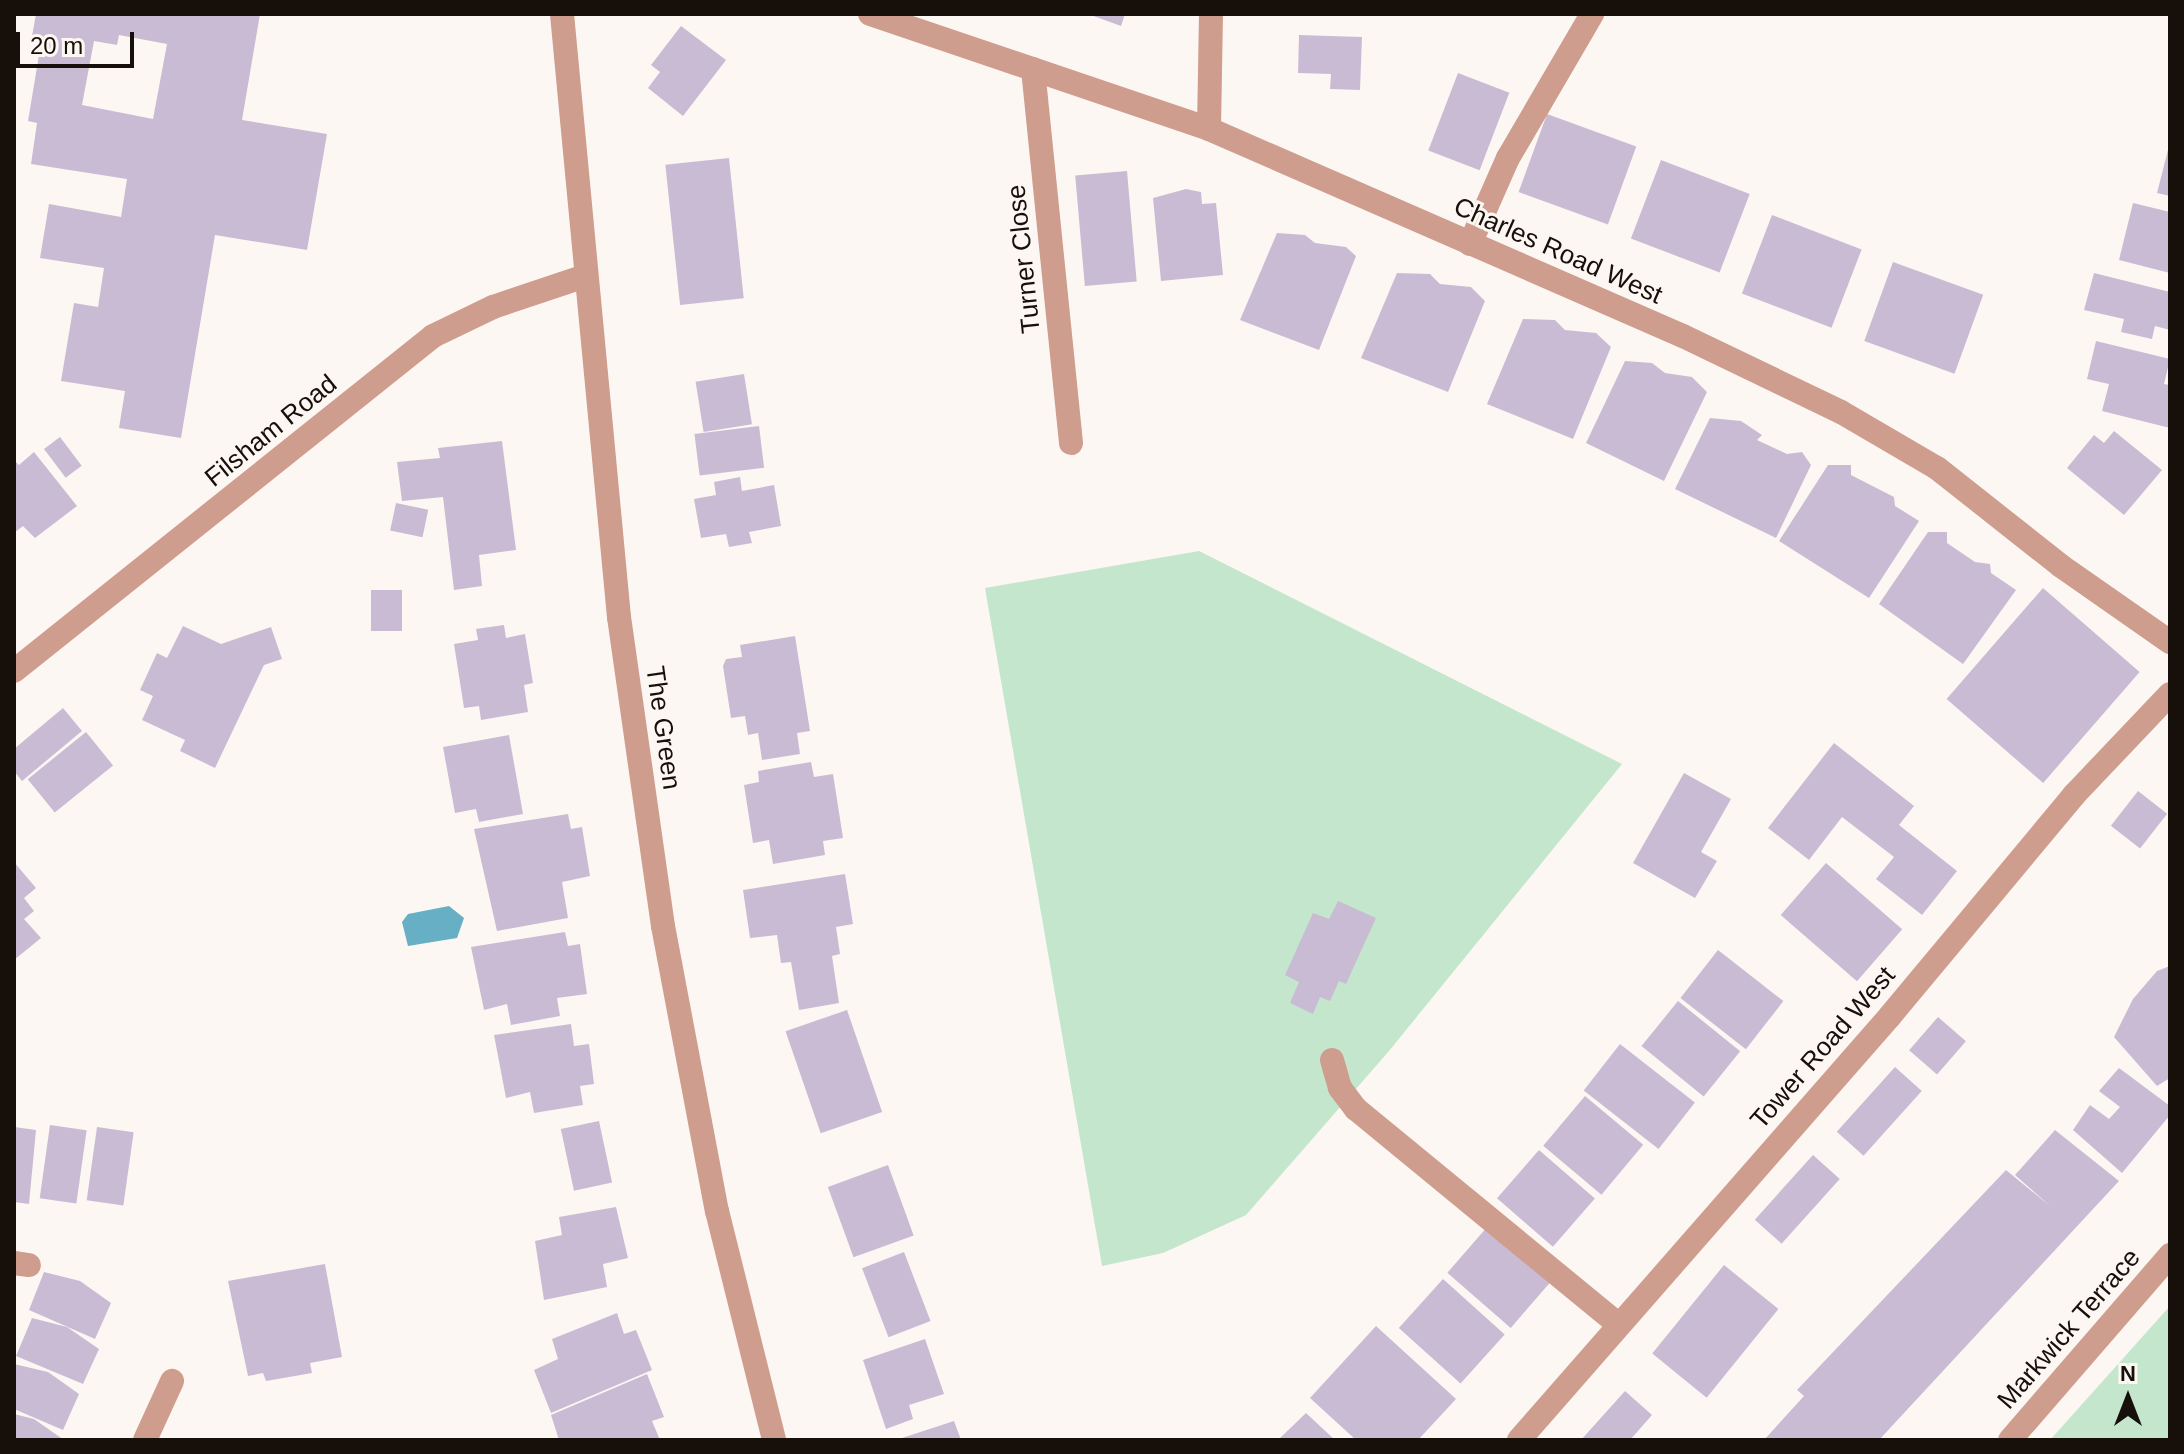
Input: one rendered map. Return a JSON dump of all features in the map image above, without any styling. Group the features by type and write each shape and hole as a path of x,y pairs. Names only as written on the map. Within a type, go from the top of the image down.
{"street":[{"name":"The Green","path":"562,14 619,617 663,926 717,1211 774,1440"},
{"name":"Charles Road West","path":"870,14 1209,129 1841,412 1937,468 2061,566 2170,642"},
{"path":"1209,129 1211,14"},
{"path":"1470,244 1508,158 1592,14"},
{"name":"Turner Close","path":"1033,69 1071,443"},
{"name":"Filsham Road","path":"14,671 433,336 493,307 585,276"},
{"name":"Tower Road West","path":"1519,1440 1890,1016 2074,795 2170,694"},
{"path":"1332,1060 1340,1088 1356,1109 1619,1325"},
{"name":"Markwick Terrace","path":"2010,1440 2170,1255"},
{"path":"145,1440 172,1381"}],"green space":[{"path":"1199,551 1622,764 1389,1051 1246,1215 1163,1253 1102,1266 985,588"},
{"path":"2170,1306 2170,1440 2050,1440"}],"water":[{"path":"449,906 464,918 457,938 408,946 402,922 408,914"}],"building":[{"path":"36,14 260,14 242,120 327,134 307,250 215,235 181,438 119,428 125,391 61,381 74,303 98,307 104,268 40,258 49,204 121,217 127,179 31,164 37,123 28,121 42,37 32,36","holes":["119,35 167,44 153,119 82,105 94,41 117,45"]},
{"path":"1088,14 1125,14 1121,26"},
{"path":"681,26 726,60 683,116 648,88 660,72 651,65"},
{"path":"1299,35 1362,37 1360,90 1330,89 1331,74 1298,73"},
{"path":"1458,73 1509,93 1480,170 1428,150"},
{"path":"1547,114 1636,146 1608,224 1519,192"},
{"path":"2170,142 2170,196 2157,193"},
{"path":"729,158 744,298 680,305 665,165"},
{"path":"1661,160 1750,194 1720,272 1631,238"},
{"path":"1127,171 1137,282 1085,286 1075,176"},
{"path":"1186,189 1201,192 1202,204 1216,203 1223,275 1161,281 1153,198"},
{"path":"2133,203 2170,212 2170,273 2119,260"},
{"path":"1772,215 1862,249 1832,328 1742,293"},
{"path":"1277,233 1305,235 1315,243 1346,247 1356,256 1319,350 1240,320"},
{"path":"1893,262 1983,295 1954,374 1864,341"},
{"path":"1397,273 1430,274 1440,284 1471,287 1485,301 1448,392 1361,358"},
{"path":"2094,273 2170,292 2170,330 2155,326 2152,339 2121,332 2124,319 2084,310"},
{"path":"1523,319 1555,320 1565,330 1596,333 1611,347 1573,439 1487,404"},
{"path":"2096,341 2170,359 2164,384 2170,385 2170,428 2102,411 2109,384 2087,379"},
{"path":"1625,361 1652,363 1665,373 1692,377 1707,392 1664,481 1586,443"},
{"path":"744,374 752,424 704,432 696,382"},
{"path":"1710,418 1741,421 1762,435 1757,440 1787,454 1802,452 1811,465 1776,538 1675,489"},
{"path":"759,426 764,468 700,476 694,434"},
{"path":"2114,431 2162,470 2124,515 2067,468 2094,435 2104,443"},
{"path":"60,437 82,466 66,478 44,449"},
{"path":"502,441 516,550 479,555 482,586 454,590 443,497 402,501 397,462 440,458 438,448"},
{"path":"34,452 77,506 35,538 23,526 14,533 14,460 19,465"},
{"path":"1828,465 1851,465 1851,475 1894,497 1895,506 1919,521 1869,598 1779,541"},
{"path":"740,477 742,491 774,485 781,526 749,532 752,543 729,547 726,534 701,538 694,499 716,495 714,482"},
{"path":"396,503 428,510 422,537 390,530"},
{"path":"1928,532 1947,532 1947,543 1975,562 1990,564 1991,573 2016,590 1963,664 1879,604"},
{"path":"2043,588 2140,672 2043,783 1947,699"},
{"path":"371,590 402,590 402,631 371,631"},
{"path":"504,625 506,638 525,634 533,683 524,685 528,712 481,720 479,706 464,708 454,644 478,640 476,629"},
{"path":"183,626 221,644 271,627 282,659 264,665 215,768 180,751 185,740 142,720 153,696 140,690 157,653 167,658"},
{"path":"795,636 810,731 797,733 800,754 762,760 758,733 748,735 745,716 731,718 723,666 726,659 742,657 740,645"},
{"path":"63,708 82,731 22,781 14,771 14,749"},
{"path":"86,732 113,765 55,813 28,779"},
{"path":"509,735 523,814 479,822 476,809 455,813 443,747"},
{"path":"1834,743 1914,806 1899,825 1957,871 1922,915 1876,879 1894,857 1842,817 1809,860 1768,828"},
{"path":"811,762 814,777 833,774 843,838 823,841 825,855 773,864 769,840 753,843 744,785 759,782 758,771"},
{"path":"1684,773 1731,799 1701,852 1717,861 1695,898 1633,863"},
{"path":"2138,791 2167,814 2140,848 2111,826"},
{"path":"568,814 571,829 582,827 590,876 562,882 568,918 497,931 474,829"},
{"path":"14,862 36,888 24,898 34,911 24,919 41,938 14,960"},
{"path":"1826,863 1902,929 1857,981 1781,915"},
{"path":"845,874 853,924 836,927 840,954 832,956 839,1003 799,1010 791,962 781,963 777,935 750,938 743,890"},
{"path":"1338,901 1376,918 1346,984 1339,981 1330,1001 1320,997 1313,1014 1290,1003 1299,982 1285,975 1313,913 1329,919"},
{"path":"565,932 568,946 580,944 587,994 557,998 560,1016 511,1025 507,1004 484,1010 471,947"},
{"path":"1718,950 1783,1001 1746,1049 1680,998"},
{"path":"2170,966 2170,1078 2157,1086 2114,1037 2133,999 2157,971"},
{"path":"1678,1001 1740,1051 1704,1096 1641,1046"},
{"path":"847,1010 882,1112 821,1133 786,1031"},
{"path":"1938,1017 1966,1041 1937,1074 1909,1050"},
{"path":"571,1024 574,1046 589,1044 594,1084 580,1086 583,1105 534,1113 530,1092 506,1098 494,1035"},
{"path":"1620,1044 1695,1102 1659,1149 1584,1090"},
{"path":"1895,1067 1922,1091 1864,1156 1837,1132"},
{"path":"2119,1068 2170,1106 2170,1115 2122,1173 2073,1130 2090,1105 2109,1119 2120,1107 2099,1091"},
{"path":"1585,1096 1643,1145 1601,1195 1543,1146"},
{"path":"599,1121 612,1183 574,1191 561,1129"},
{"path":"50,1125 87,1130 76,1203 40,1198"},
{"path":"14,1127 36,1130 29,1204 14,1202"},
{"path":"97,1127 134,1132 123,1205 87,1200"},
{"path":"2055,1130 2119,1181 1879,1440 1764,1440 1804,1396 1797,1390 2006,1170 2050,1206 2015,1175"},
{"path":"1539,1150 1595,1199 1553,1247 1497,1198"},
{"path":"1813,1155 1840,1179 1782,1244 1755,1220"},
{"path":"888,1165 914,1235 854,1257 828,1187"},
{"path":"616,1207 628,1258 603,1264 607,1287 544,1300 535,1241 562,1235 559,1217"},
{"path":"1488,1226 1551,1281 1511,1328 1447,1273"},
{"path":"904,1252 931,1321 889,1337 862,1268"},
{"path":"325,1264 342,1357 310,1363 312,1373 266,1381 263,1373 248,1376 228,1281"},
{"path":"1724,1265 1778,1309 1707,1398 1652,1354"},
{"path":"44,1272 80,1281 111,1303 95,1339 29,1310"},
{"path":"1443,1279 1505,1335 1461,1384 1399,1328"},
{"path":"617,1313 624,1334 636,1330 652,1370 551,1413 534,1370 558,1359 552,1339"},
{"path":"32,1318 67,1327 99,1349 83,1384 16,1356"},
{"path":"1376,1326 1456,1399 1418,1440 1356,1440 1310,1398"},
{"path":"925,1339 944,1394 909,1405 913,1419 886,1429 863,1360"},
{"path":"14,1364 48,1372 79,1394 63,1430 14,1409"},
{"path":"647,1374 664,1417 652,1421 660,1440 559,1440 551,1415"},
{"path":"1625,1391 1652,1415 1630,1440 1581,1440"},
{"path":"1306,1413 1335,1440 1278,1440"},
{"path":"14,1414 34,1419 64,1440 14,1440"},
{"path":"954,1421 961,1440 899,1440 899,1439"}]}
